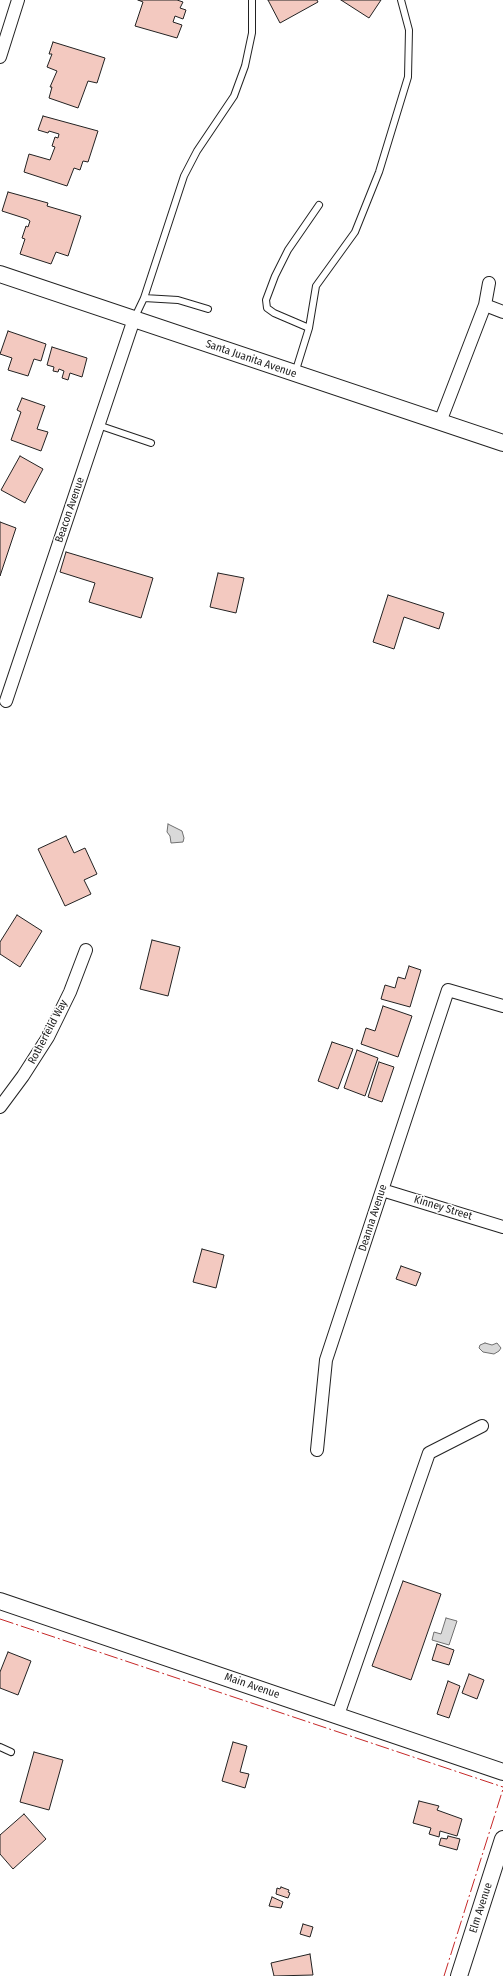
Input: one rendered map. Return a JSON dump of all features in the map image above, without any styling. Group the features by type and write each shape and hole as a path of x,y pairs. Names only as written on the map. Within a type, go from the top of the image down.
{"street":[{"path":"0,57 18,0"},
{"name":"Santa Juanita Avenue","path":"0,274 503,443"},
{"path":"440,422 485,305 489,283"},
{"path":"485,305 503,312"},
{"name":"Beacon Avenue","path":"6,701 134,319"},
{"name":"Rotherfeild Way","path":"0,1107 24,1076 48,1037 70,992 86,950"},
{"name":"Deanna Avenue","path":"317,1450 326,1360 448,990 503,1006"},
{"name":"Kinney Street","path":"382,1190 503,1227"},
{"path":"338,1715 429,1453 482,1426"},
{"name":"Main Avenue","path":"0,1601 503,1772"},
{"name":"Elm Avenue","path":"459,1976 503,1839"}],"lane":[{"path":"134,319 144,298 184,176 197,151 234,96 245,66 252,34 252,0"},
{"path":"295,374 309,328 316,286 355,232 379,172 408,77 409,30 401,0"},
{"path":"309,328 274,313 268,308 266,300 275,276 288,250 319,205"},
{"path":"144,298 178,300 208,310"},
{"path":"98,425 151,443"},
{"path":"0,1747 11,1752"}],"shaded area":[{"path":"168,824 182,831 184,838 183,842 171,843 170,836 167,832"},
{"path":"485,1343 492,1345 497,1343 501,1348 494,1354 483,1352 479,1348 480,1345"},
{"path":"446,1618 457,1621 449,1645 432,1640 434,1632 441,1634"}],"building":[{"path":"138,0 177,0 183,2 180,8 186,10 183,19 175,16 173,22 182,25 177,38 135,26 143,2"},
{"path":"268,0 317,0 318,2 280,23"},
{"path":"341,0 381,0 369,18"},
{"path":"53,42 105,58 97,83 88,81 78,108 49,98 52,87 50,87 57,71 47,67 52,54 49,54"},
{"path":"43,116 98,131 88,162 83,161 80,170 74,168 67,186 24,172 29,154 50,160 55,147 52,146 55,137 58,138 59,134 38,130"},
{"path":"8,192 48,203 47,206 81,216 68,256 56,252 51,264 20,254 25,239 22,238 26,226 28,227 30,221 2,211"},
{"path":"8,331 46,344 41,361 34,359 28,376 8,370 12,358 0,354"},
{"path":"52,347 87,358 82,377 70,373 68,380 62,378 64,371 59,369 58,372 53,371 54,367 47,365"},
{"path":"22,398 45,406 37,429 48,432 41,451 11,440 21,412 17,410"},
{"path":"20,456 43,469 25,503 1,490"},
{"path":"0,522 16,528 0,576"},
{"path":"66,552 153,578 141,618 89,602 95,583 60,572"},
{"path":"218,573 244,578 236,613 210,607"},
{"path":"388,595 444,613 439,629 404,617 394,649 373,642"},
{"path":"66,836 74,853 85,848 97,874 84,880 91,894 65,906 38,849"},
{"path":"17,915 42,931 20,967 0,954 0,942"},
{"path":"152,940 180,947 168,996 140,989"},
{"path":"409,966 421,970 410,1007 381,999 385,985 395,988 398,977 405,979"},
{"path":"383,1006 412,1016 398,1057 361,1044 366,1028 375,1031"},
{"path":"332,1042 353,1049 338,1089 318,1081"},
{"path":"357,1050 378,1058 365,1096 344,1088"},
{"path":"379,1062 394,1067 382,1102 368,1097"},
{"path":"202,1249 224,1255 216,1288 193,1282"},
{"path":"401,1266 421,1273 416,1286 396,1279"},
{"path":"403,1581 441,1594 411,1680 372,1666"},
{"path":"437,1644 454,1650 449,1665 432,1660"},
{"path":"8,1652 31,1661 18,1695 0,1688 0,1672"},
{"path":"469,1674 484,1680 477,1699 462,1693"},
{"path":"448,1681 460,1686 449,1718 437,1714"},
{"path":"233,1742 247,1746 240,1772 249,1774 245,1788 222,1781"},
{"path":"34,1752 63,1760 49,1810 20,1802"},
{"path":"419,1801 439,1806 437,1810 462,1819 457,1836 440,1831 439,1837 429,1834 431,1828 413,1823"},
{"path":"24,1814 46,1839 13,1869 0,1854 0,1835"},
{"path":"448,1836 460,1839 457,1850 439,1845 441,1838 447,1839"},
{"path":"281,1887 289,1890 288,1892 290,1893 288,1898 276,1894 277,1888 280,1889"},
{"path":"272,1897 283,1902 281,1908 269,1906"},
{"path":"303,1924 313,1927 310,1937 300,1934"},
{"path":"310,1954 313,1975 274,1976 271,1963"}],"power":[{"path":"0,1619 503,1787"},
{"path":"444,1976 503,1789"}]}
